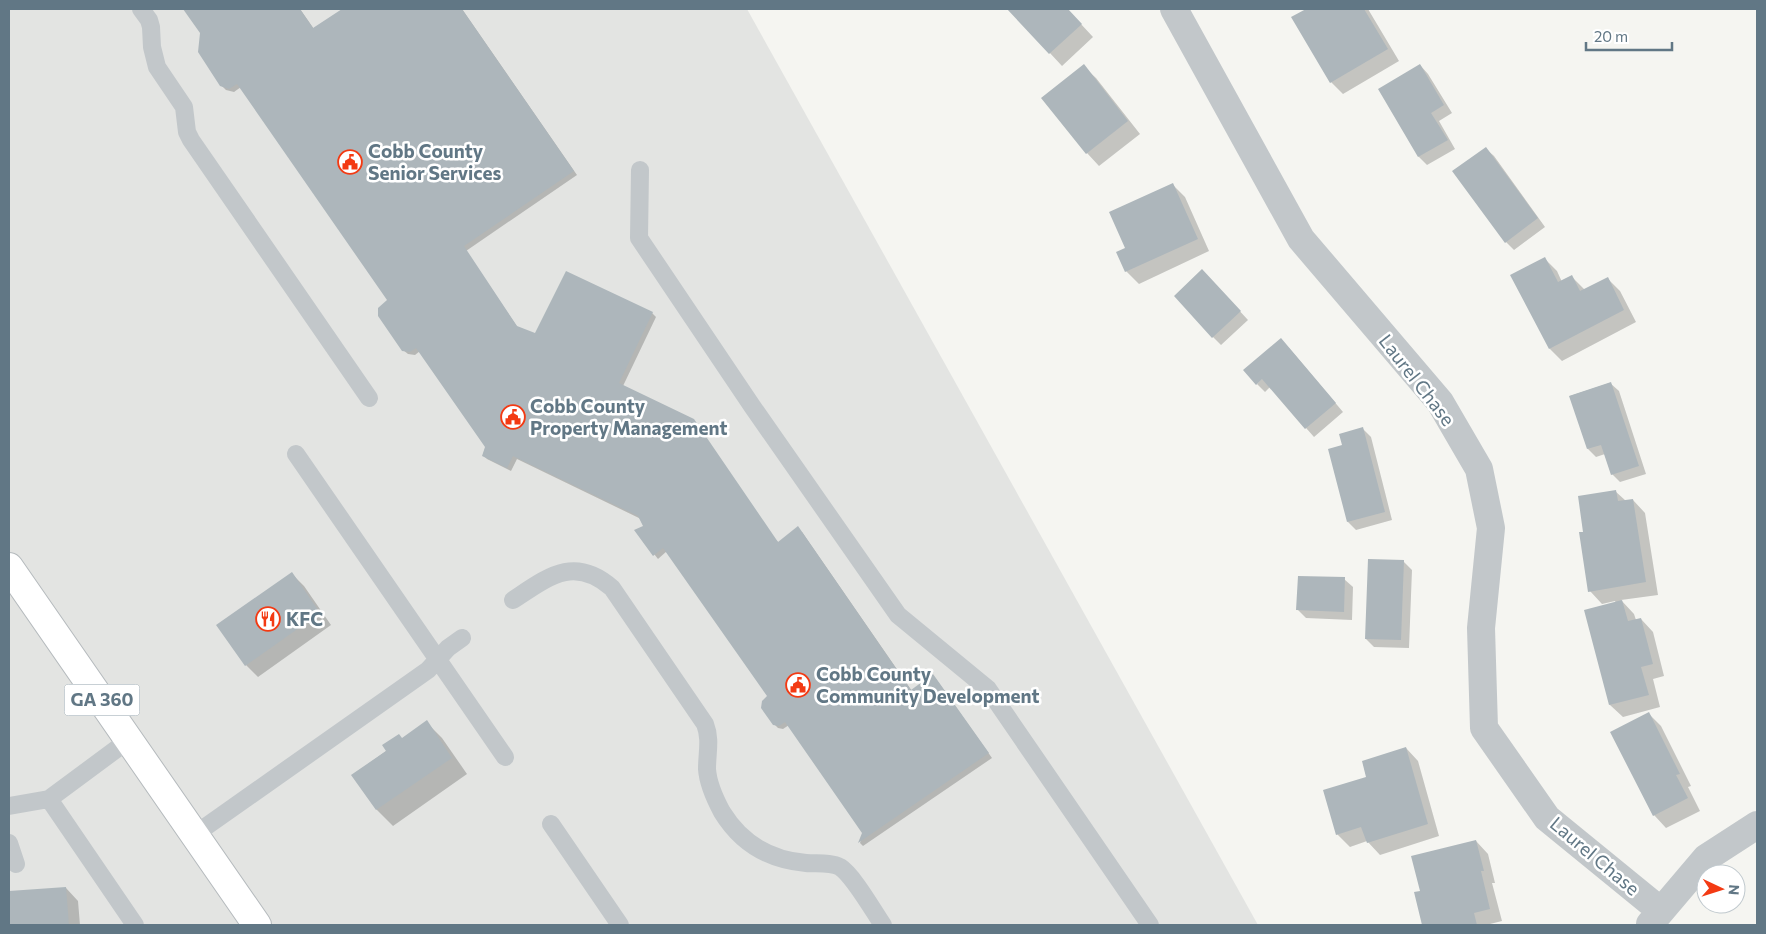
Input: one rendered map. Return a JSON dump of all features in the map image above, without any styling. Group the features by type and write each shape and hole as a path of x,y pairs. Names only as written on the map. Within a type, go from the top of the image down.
{"main road":[{"name":"GA 360","path":"9,567 130,739 257,925"}],"street":[{"name":"Laurel Chase","path":"1174,9 1300,239 1440,402 1480,469 1491,528 1481,628 1484,728 1547,818 1655,918"},
{"path":"1655,918 1706,858 1757,825"}],"lane":[{"path":"141,9 149,20 152,47 157,67 184,106 187,132 191,140 369,398"},
{"path":"640,170 639,238 752,406 898,615 988,689 1150,925"},
{"path":"296,454 505,757"},
{"path":"513,600 545,579 571,570 594,575 612,588 705,724 709,739 707,770 709,781 722,812 730,822 749,842 770,856 795,862 838,866 844,870 883,925"},
{"path":"194,835 428,670 448,648 462,638"},
{"path":"9,806 49,799 130,739"},
{"path":"49,799 135,925"},
{"path":"551,824 620,925"},
{"path":"9,843 16,864"}],"shaded area":[{"path":"9,9 747,9 1258,925 9,925"}],"building":[{"path":"183,9 300,9 313,28 342,9 462,9 574,171 464,246 517,326 535,333 566,271 653,312 619,383 694,419 778,542 798,526 911,690 933,674 989,753 858,843 862,833 785,722 779,726 773,725 761,708 762,701 767,696 663,548 653,556 634,530 643,526 638,516 513,456 507,468 482,456 485,447 416,348 410,352 402,351 378,316 378,308 387,300 237,84 229,89 220,86 198,52 200,33"},
{"path":"1007,9 1068,9 1082,24 1049,54"},
{"path":"1306,9 1364,9 1388,49 1330,83 1291,17"},
{"path":"1084,64 1128,121 1086,154 1041,98"},
{"path":"1420,64 1444,105 1431,113 1448,140 1418,157 1378,89"},
{"path":"1486,147 1538,218 1505,243 1452,171"},
{"path":"1173,183 1198,239 1125,272 1116,252 1125,248 1109,212"},
{"path":"1545,257 1558,282 1572,275 1580,291 1608,277 1624,310 1549,349 1510,275"},
{"path":"1202,269 1241,311 1212,338 1174,296"},
{"path":"1281,338 1336,403 1305,429 1262,379 1256,385 1243,370"},
{"path":"1611,382 1639,466 1611,475 1601,445 1587,449 1569,396"},
{"path":"1363,427 1385,512 1347,522 1328,449 1342,445 1339,434"},
{"path":"1616,490 1618,501 1633,499 1646,582 1588,592 1579,532 1583,532 1578,496"},
{"path":"1368,559 1404,560 1401,640 1365,639"},
{"name":"KFC","path":"292,572 320,613 245,666 216,625"},
{"path":"1298,576 1345,577 1344,612 1296,610"},
{"path":"1622,600 1628,621 1641,618 1653,664 1641,667 1649,695 1609,705 1584,610"},
{"path":"1649,712 1680,774 1676,775 1688,798 1653,816 1610,732"},
{"path":"427,720 452,758 376,810 351,775 386,751 382,745 399,734 402,738"},
{"path":"1406,747 1428,824 1367,843 1361,827 1336,835 1323,790 1366,777 1362,761"},
{"path":"1476,840 1484,871 1481,871 1490,909 1474,913 1477,925 1422,925 1414,892 1420,891 1411,856"},
{"path":"66,887 69,925 9,925 9,891"}],"place":[{"name":"Cobb County Senior Services","path":"350,162"},
{"name":"Cobb County Property Management","path":"513,417"},
{"name":"KFC","path":"268,619"},
{"name":"Cobb County Community Development","path":"798,685"}]}
